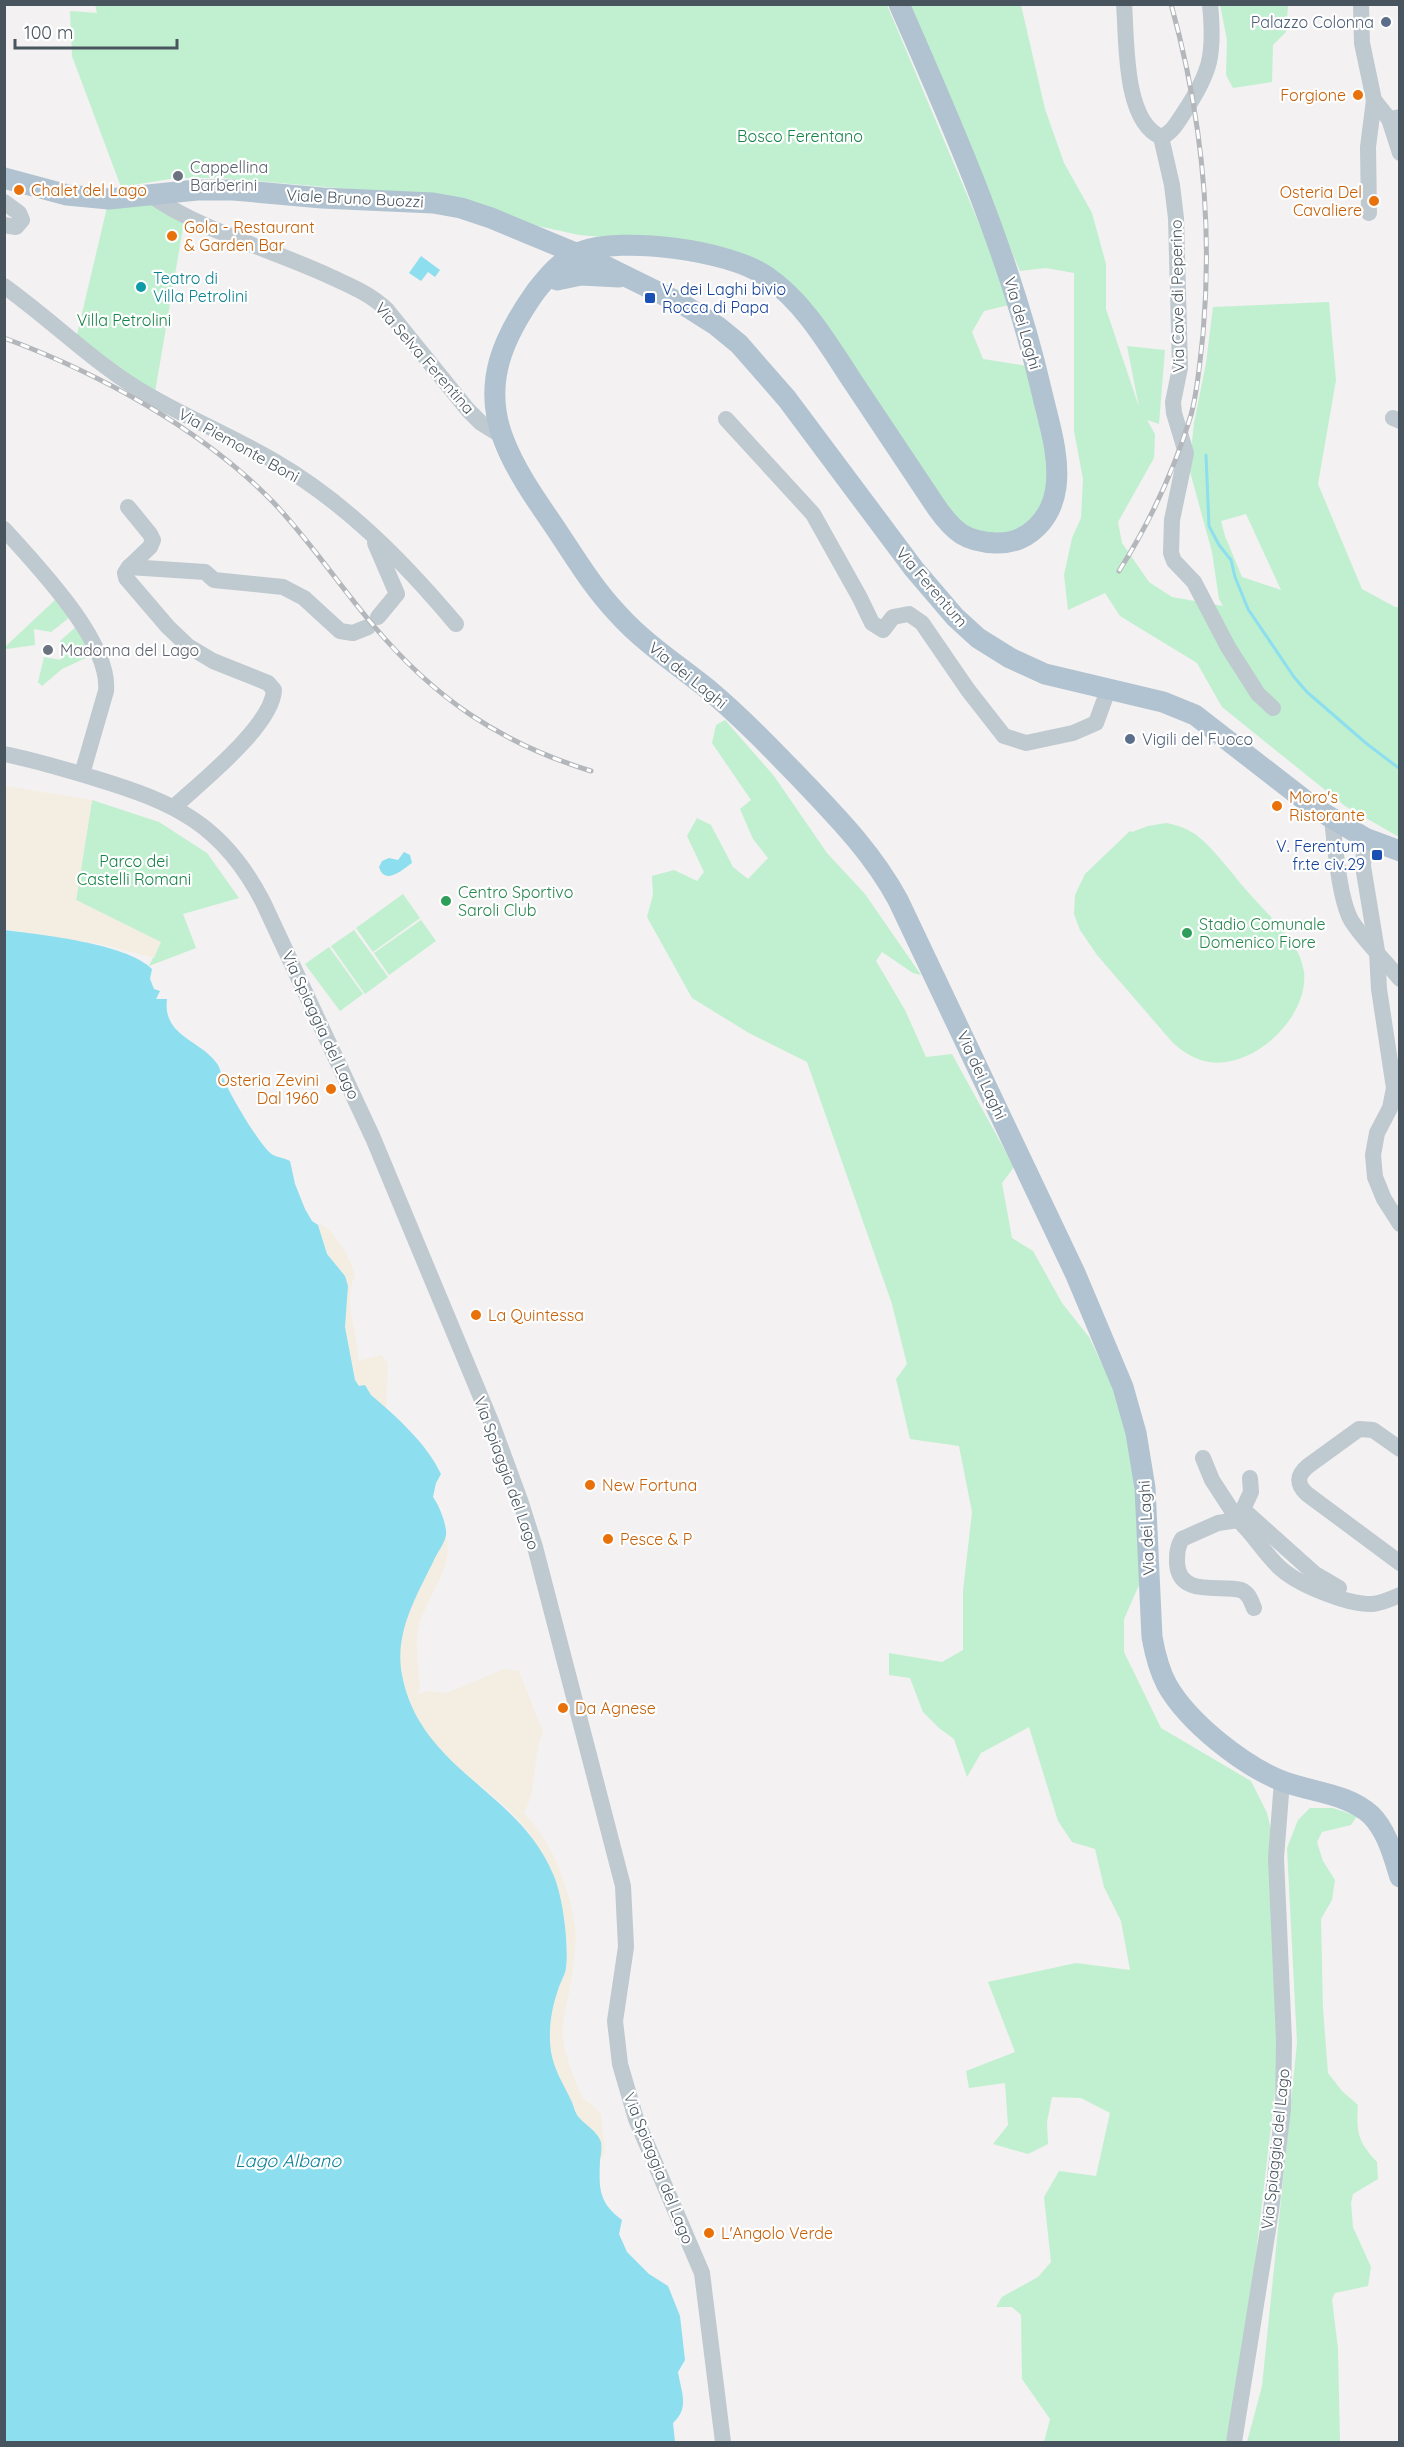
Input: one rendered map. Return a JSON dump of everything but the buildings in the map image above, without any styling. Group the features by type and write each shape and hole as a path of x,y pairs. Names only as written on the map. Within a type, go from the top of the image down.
{"main road":[{"name":"Via dei Laghi","path":"899,4 992,225 1025,326 1057,470 1054,500 1042,522 1028,536 1008,543 978,542 962,535 940,512 799,304 773,281 753,269 726,259 690,252 614,245 588,257 574,269 544,287 512,327 500,357 494,400 496,418 516,466 596,588 616,613 646,641 749,726 846,826 868,852 891,887 1075,1273 1123,1387 1136,1433 1144,1478 1151,1629 1155,1652 1161,1672 1178,1701 1213,1736 1245,1761 1282,1781 1341,1798 1368,1813 1384,1834 1400,1876"},
{"name":"Viale Bruno Buozzi","path":"4,178 67,195 109,199 197,190 233,190 322,198 424,202 475,213 524,233"},
{"path":"524,233 614,245"},
{"path":"524,233 538,248 542,258 544,287 581,275 629,278"},
{"name":"Via Ferentum","path":"524,233 588,257 652,288 709,320 751,356 796,411 908,562 967,628 1004,654 1035,670 1058,678 1163,702 1195,715 1294,793 1332,819 1365,838 1400,851"},
{"name":"Via dei Laghi","path":"588,257 690,252"},
{"path":"649,255 642,265 641,274 652,288"}],"street":[{"name":"Via Cave di Peperino","path":"1124,4 1133,100 1150,128 1161,137 1170,175 1176,218 1180,360 1173,402 1186,453 1172,520 1171,553 1174,561 1194,582 1228,647 1258,694 1273,708"},
{"path":"1161,137 1176,125 1194,98 1208,70 1213,42 1210,4"},
{"path":"1361,4 1362,43 1374,100 1368,147 1369,213"},
{"path":"1374,100 1394,118 1400,153"},
{"name":"Via Selva Ferentina","path":"150,195 172,210 301,263 373,298 387,310 468,410 481,423 502,436"},
{"path":"4,202 22,218 18,226 4,225"},
{"name":"Via Piemonte Boni","path":"4,286 107,369 187,417 282,465 326,496 371,534 420,583 456,624"},
{"path":"726,419 813,514 872,623 883,630 893,617 909,614 922,623 968,690 1004,736 1026,743 1073,732 1096,723 1108,690"},
{"path":"128,507 153,540 150,547 129,567 125,573 126,578 184,643 213,661 268,683 274,690 271,700 247,738 174,807"},
{"path":"4,529 85,628 103,661 106,692 82,774"},
{"path":"129,567 205,572 214,580 282,587 304,598 340,631 353,633 373,622 397,594 371,534"},
{"name":"Via Spiaggia del Lago","path":"4,753 142,792 174,807 204,827 226,847 243,868 263,902 369,1130 488,1416 527,1518 622,1880 626,1947 615,2021 622,2073 642,2132 702,2273 723,2442"},
{"path":"1332,819 1346,907 1355,926 1400,979"},
{"path":"1365,838 1363,866 1377,951 1379,989 1394,1088 1390,1108 1377,1133 1373,1155 1375,1177 1383,1199 1400,1224"},
{"path":"1400,1449 1372,1430 1359,1429 1308,1466 1301,1472 1299,1480 1300,1487 1307,1494 1400,1563"},
{"path":"1203,1458 1212,1480 1243,1517 1280,1568 1307,1584 1338,1597 1366,1604 1382,1603 1400,1594"},
{"path":"1243,1517 1251,1492 1250,1478"},
{"path":"1243,1517 1218,1523 1185,1537 1179,1545 1178,1569 1186,1580 1198,1587 1243,1591 1249,1596 1254,1608"},
{"name":"Via Spiaggia del Lago","path":"1234,2442 1271,2211 1282,2109 1284,2040 1276,1858 1282,1781"}],"green space":[{"name":"Bosco Ferentano","path":"95,4 887,5 1013,304 984,311 972,332 983,359 1028,366 1051,454 1047,506 1013,538 963,531 761,263 616,238 579,235 515,221 453,198 222,178 176,178 121,187 72,56 70,11 97,13"},
{"path":"905,5 1021,5 1045,109 1064,163 1092,213 1106,264 1106,309 1139,407 1127,346 1165,350 1159,424 1147,420 1155,434 1154,458 1118,522 1122,543 1149,582 1172,597 1223,606 1219,599 1212,552 1189,468 1213,307 1329,302 1336,380 1318,484 1362,589 1399,607 1399,837 1345,806 1222,707 1197,663 1120,616 1105,593 1068,610 1064,575 1072,538 1081,518 1083,479 1074,431 1074,273 1046,268 1020,271","holes":["1246,514 1281,590 1242,577 1221,521"]},
{"path":"1220,5 1288,5 1286,32 1273,45 1272,82 1233,88 1226,75 1227,40"},
{"name":"Villa Petrolini","path":"150,195 185,216 154,398 75,343 109,199"},
{"path":"56,599 70,617 51,632 34,629 35,645 7,649 5,647"},
{"path":"77,626 92,655 62,669 42,686 38,682 44,657 61,660 60,641"},
{"path":"725,720 774,776 827,853 865,894 921,975 913,973 882,952 876,961 905,1010 926,1057 952,1054 1014,1167 1002,1183 1012,1238 1033,1251 1062,1303 1089,1337 1110,1381 1131,1440 1143,1576 1124,1619 1124,1652 1161,1728 1251,1781 1267,1813 1274,1842 1281,2041 1255,2263 1228,2442 1044,2442 1050,2419 1022,2379 1021,2315 1012,2307 996,2307 1002,2297 1038,2277 1051,2262 1044,2197 1059,2171 1096,2176 1110,2113 1081,2098 1052,2097 1047,2122 1048,2144 1028,2154 993,2144 1008,2125 1005,2083 969,2088 966,2071 1015,2052 988,1982 1076,1963 1130,1970 1121,1921 1104,1887 1095,1849 1072,1842 1058,1821 1029,1727 981,1753 967,1777 954,1739 923,1712 910,1678 889,1675 889,1653 942,1662 963,1650 963,1591 972,1512 959,1446 910,1439 896,1379 907,1364 892,1304 807,1062 749,1033 692,998 647,917 653,895 652,876 674,870 697,881 704,872 687,836 697,818 711,825 733,867 748,879 768,858 753,839 740,809 751,800 712,743 716,725"},
{"name":"Parco dei Castelli Romani","path":"92,800 159,822 207,853 239,898 183,914 196,948 149,966 160,943 76,900"},
{"path":"1166,823 1192,832 1209,847 1284,932 1301,959 1304,972 1303,989 1298,1006 1275,1036 1244,1057 1226,1062 1209,1062 1185,1052 1173,1043 1097,955 1080,930 1074,914 1075,895 1085,874 1130,831"},
{"path":"403,894 420,918 373,952 356,928"},
{"path":"421,920 436,941 389,975 374,953"},
{"path":"354,930 388,977 365,994 331,946"},
{"path":"329,947 363,994 340,1011 305,964"},
{"path":"1310,1808 1333,1808 1357,1816 1351,1825 1322,1832 1317,1842 1323,1861 1335,1880 1332,1900 1321,1919 1323,2009 1328,2073 1342,2091 1358,2105 1357,2122 1362,2142 1377,2162 1378,2179 1353,2194 1351,2203 1353,2227 1371,2267 1368,2286 1335,2293 1332,2299 1338,2349 1340,2442 1247,2442 1262,2386 1297,2043 1287,1848 1298,1820"}],"sand":[{"path":"5,786 92,800 76,900 161,942 154,958 105,945 5,929"},
{"path":"320,1224 337,1239 355,1275 351,1286 350,1307 358,1361 381,1355 388,1364 386,1408 371,1395 365,1385 359,1386 355,1380 345,1327 348,1286 345,1276 327,1254 318,1225"},
{"path":"446,1535 448,1548 446,1561 425,1610 417,1636 420,1687 418,1694 429,1691 447,1693 504,1669 519,1671 543,1732 537,1752 531,1793 524,1813 551,1850 572,1910 575,1943 571,1983 563,2023 563,2039 581,2095 601,2114 605,2154 600,2160 598,2138 577,2115 551,2053 552,2013 566,1969 567,1953 559,1904 547,1873 524,1826 497,1799 455,1765 427,1734 416,1716 402,1677 400,1656 405,1622"}],"water":[{"path":"421,256 440,270 435,277 428,272 421,281 409,273"},
{"path":"404,852 410,855 412,863 394,875 389,876 382,873 379,867 382,861 389,858 398,860"},
{"name":"Lago Albano","path":"5,930 104,947 140,960 152,969 150,979 154,989 160,991 156,999 167,999 167,1012 171,1022 177,1030 203,1049 218,1065 238,1107 268,1151 290,1161 295,1184 305,1209 312,1221 318,1225 327,1254 345,1276 348,1286 345,1327 355,1380 359,1386 365,1385 371,1395 410,1431 428,1452 441,1474 433,1497 442,1515 446,1535 408,1616 401,1645 402,1675 412,1707 428,1734 448,1758 517,1821 537,1845 557,1883 564,1921 567,1958 552,2013 551,2052 577,2115 597,2134 601,2142 600,2187 608,2207 622,2220 619,2234 627,2252 649,2274 668,2286 680,2316 685,2360 678,2372 683,2405 673,2423 675,2442 5,2442"}],"waterway":[{"path":"1206,455 1209,526 1219,545 1231,560 1248,609 1294,677 1307,692 1400,769"}],"railway":[{"path":"1119,571 1141,534 1177,456 1191,415 1203,334 1206,250 1202,168 1190,85 1171,4"},
{"path":"4,338 40,352 112,386 148,406 215,451 273,502 373,625 420,675 445,696 498,732 527,747 591,771"}],"place":[{"name":"Palazzo Colonna","path":"1386,22"},
{"name":"Forgione","path":"1358,95"},
{"name":"Cappellina Barberini","path":"178,176"},
{"name":"Chalet del Lago","path":"19,190"},
{"name":"Osteria Del Cavaliere","path":"1374,201"},
{"name":"Gola - Restaurant & Garden Bar","path":"172,236"},
{"name":"Teatro di Villa Petrolini","path":"141,287"},
{"name":"V. dei Laghi bivio Rocca di Papa","path":"650,298"},
{"name":"Madonna del Lago","path":"48,650"},
{"name":"Vigili del Fuoco","path":"1130,739"},
{"name":"Moro's Ristorante","path":"1277,806"},
{"name":"V. Ferentum fr.te civ.29","path":"1377,855"},
{"name":"Centro Sportivo Saroli Club","path":"446,901"},
{"name":"Stadio Comunale Domenico Fiore","path":"1187,933"},
{"name":"Osteria Zevini Dal 1960","path":"331,1089"},
{"name":"La Quintessa","path":"476,1315"},
{"name":"New Fortuna","path":"590,1485"},
{"name":"Pesce & P","path":"608,1539"},
{"name":"Da Agnese","path":"563,1708"},
{"name":"L'Angolo Verde","path":"709,2233"}]}
